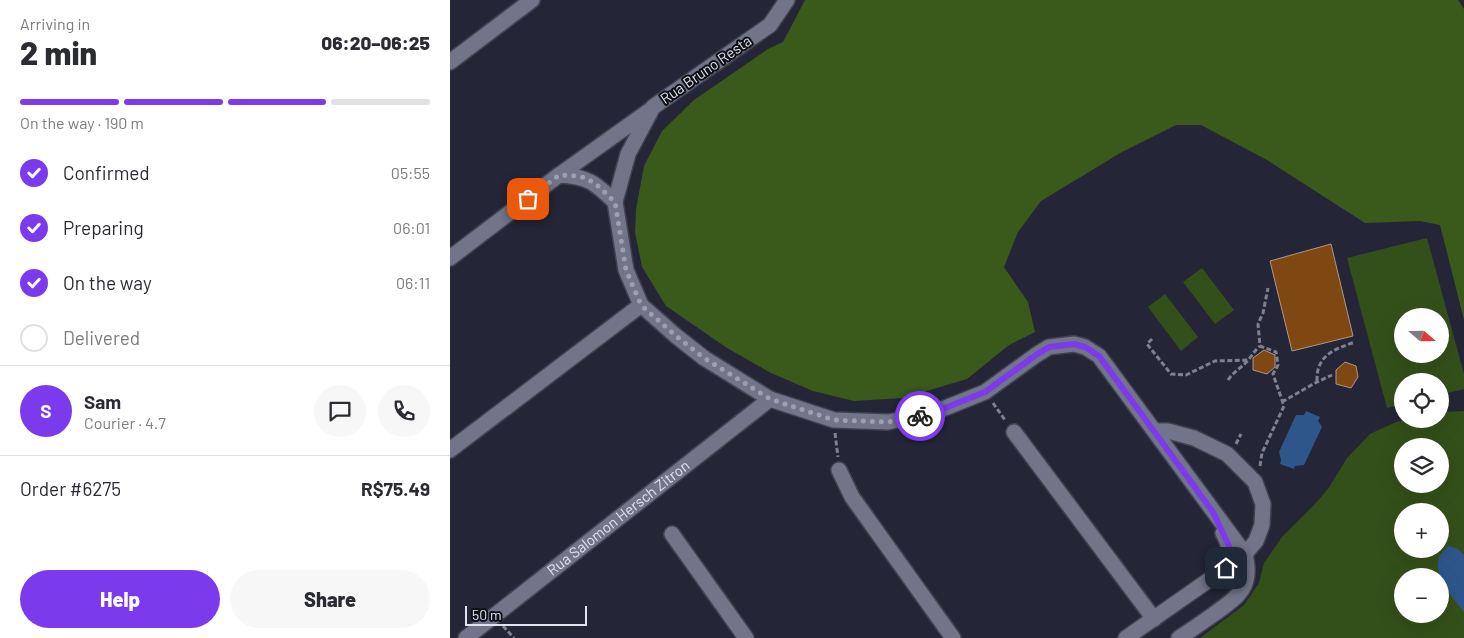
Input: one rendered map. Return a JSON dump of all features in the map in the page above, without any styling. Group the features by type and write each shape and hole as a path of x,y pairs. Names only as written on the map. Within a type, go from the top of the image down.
{"street":[{"path":"450,62 532,0"},
{"name":"Rua Bruno Resta","path":"787,0 770,25 653,107 628,154 615,202 626,270 641,305 704,358 770,399 834,420 888,422 930,414 985,392 1049,347 1074,344 1085,347 1099,356 1213,512"},
{"path":"450,258 559,175 653,107"},
{"path":"559,175 579,176 588,179 615,202"},
{"path":"450,450 641,305"},
{"name":"Rua Salomon Hersch Zitron","path":"466,638 770,399"},
{"path":"1155,431 1168,431 1194,438 1227,454 1255,482 1263,504 1262,525 1256,542 1245,554"},
{"path":"1014,432 1154,619"},
{"path":"839,470 852,497 953,638"},
{"path":"1179,638 1236,598 1244,588 1247,578 1248,567 1245,554 1213,512"},
{"path":"1126,638 1226,568 1230,557 1229,546 1213,512"},
{"path":"672,534 746,638"}],"path":[{"path":"1260,346 1258,324 1268,288"},
{"path":"1152,338 1147,344 1171,374 1186,375 1215,361 1248,360"},
{"path":"1318,381 1317,375 1322,361 1332,350 1355,342"},
{"path":"1228,380 1236,369 1248,360 1260,346"},
{"path":"1260,346 1276,352 1278,365 1272,374 1284,406 1262,454 1260,468"},
{"path":"1282,402 1332,375"},
{"path":"985,392 1014,432"},
{"path":"834,420 839,470"}],"green space":[{"path":"805,0 1458,0 1464,9 1464,320 1440,225 1420,221 1365,223 1267,160 1201,125 1176,125 1122,152 1041,201 1018,232 1004,267 1028,302 1035,332 1009,345 967,379 903,398 854,401 813,391 771,373 727,348 666,306 642,267 635,232 636,209 644,166 662,131 694,100 768,49 783,42"},
{"path":"1427,238 1446,308 1394,308 1394,363 1449,363 1449,319 1464,374 1464,389 1449,393 1449,373 1394,373 1394,406 1387,408 1347,258"},
{"path":"1202,268 1234,310 1215,324 1183,282"},
{"path":"1165,294 1198,337 1181,351 1148,307"},
{"path":"1464,411 1464,638 1200,638 1244,605 1259,583 1264,563 1282,537 1328,489 1347,458 1370,434 1394,423 1394,428 1449,428 1449,412"}],"water":[{"path":"1306,411 1320,417 1318,421 1322,427 1304,465 1295,466 1294,469 1280,464 1279,452 1296,415 1304,415"},
{"path":"1449,546 1458,549 1464,555 1464,612 1449,593 1449,568 1438,568 1439,558 1449,558"}],"building":[{"path":"1331,244 1353,336 1292,351 1270,261"},
{"path":"1264,350 1275,355 1275,367 1267,374 1253,370 1253,358"},
{"path":"1345,362 1356,366 1358,377 1351,388 1336,384 1336,370"}],"way so far":[{"path":"528,199 559,175 579,176 588,179 598,186 615,202 626,270 641,305 704,358 770,399 834,420 888,422 920,416"}],"route":[{"path":"920,416 930,414 985,392 1049,347 1074,344 1085,347 1099,356 1213,512 1229,546 1230,557 1226,568"}]}
